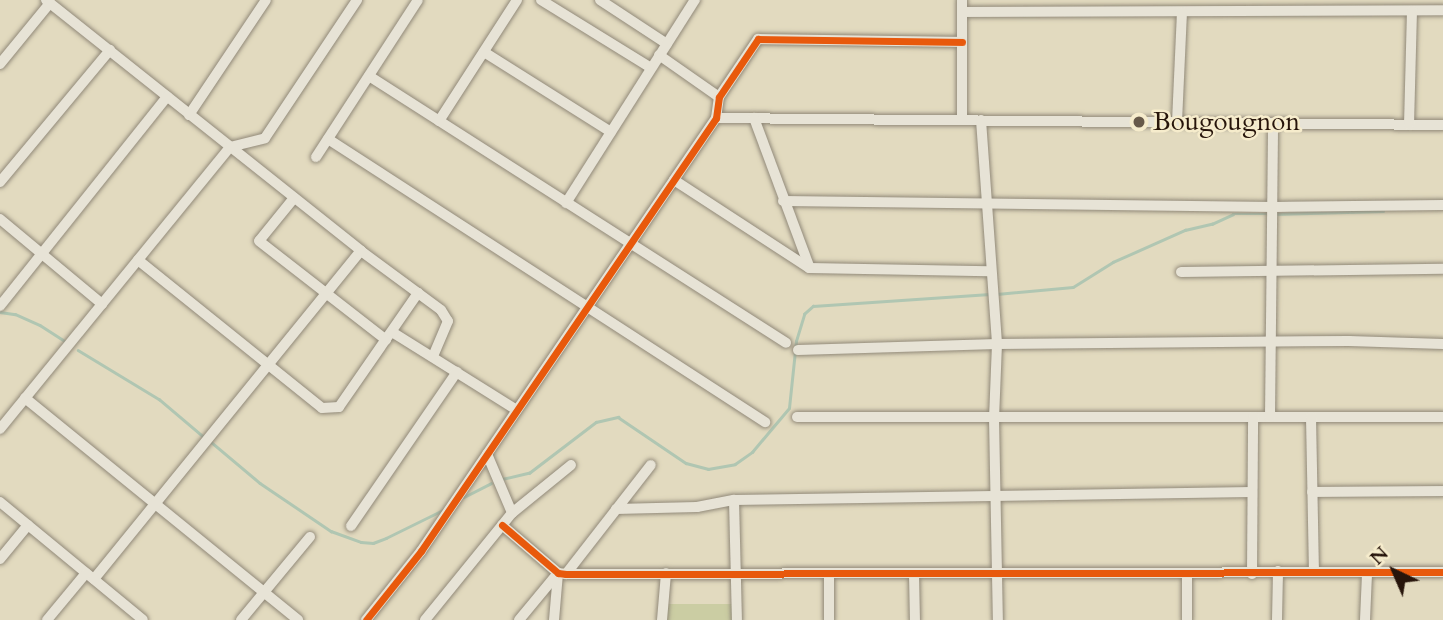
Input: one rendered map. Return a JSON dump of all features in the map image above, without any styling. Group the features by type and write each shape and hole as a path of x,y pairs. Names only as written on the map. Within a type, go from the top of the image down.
{"street":[{"path":"190,115 266,0"},
{"path":"0,429 230,147 265,138 356,0"},
{"path":"316,157 418,0"},
{"path":"439,121 517,0"},
{"path":"541,0 651,68"},
{"path":"600,0 667,44"},
{"path":"566,202 695,0"},
{"path":"962,0 962,120"},
{"path":"0,64 48,1 361,251 441,310 448,321 433,357"},
{"path":"962,12 1182,12 1331,5 1412,11 1443,10"},
{"path":"1409,125 1412,11"},
{"path":"1177,122 1182,12"},
{"path":"366,620 421,551 631,244 716,118 719,97 758,39 962,42"},
{"path":"0,182 110,50"},
{"path":"484,52 611,132"},
{"path":"659,55 719,97"},
{"path":"369,76 786,343"},
{"path":"0,306 167,97"},
{"path":"716,118 1443,125"},
{"path":"754,118 809,268"},
{"path":"981,120 988,204 989,271 996,344 993,418 998,620"},
{"path":"1270,417 1273,123"},
{"path":"328,139 765,422"},
{"path":"674,180 809,268 989,271"},
{"path":"294,198 259,241 326,295 389,336 433,357 517,410"},
{"path":"783,201 1274,207 1443,205"},
{"path":"0,219 102,303"},
{"path":"47,620 155,504 361,251"},
{"path":"138,260 323,408 339,407 418,293"},
{"path":"1181,272 1443,270"},
{"path":"798,350 996,344 1443,344"},
{"path":"351,527 457,372"},
{"path":"25,398 298,620"},
{"path":"797,417 1443,417"},
{"path":"1252,574 1253,417"},
{"path":"1311,417 1314,572"},
{"path":"487,454 512,513"},
{"path":"425,620 512,513 571,465"},
{"path":"519,620 562,573 651,465"},
{"path":"1312,492 1443,491"},
{"path":"616,509 697,508 734,500 1252,492"},
{"path":"734,500 737,620"},
{"path":"0,502 143,620"},
{"path":"0,559 27,525"},
{"path":"502,525 562,573 1443,572"},
{"path":"241,620 310,537"},
{"path":"1277,620 1278,571"},
{"path":"554,620 562,573"},
{"path":"662,620 666,573"},
{"path":"829,574 829,620"},
{"path":"914,574 915,620"},
{"path":"1187,574 1187,620"},
{"path":"1365,620 1367,574"}],"green space":[{"path":"659,604 733,604 733,620 659,620"}],"waterway":[{"path":"1274,214 1383,211"},
{"path":"997,294 1073,287 1113,262 1185,230 1212,224 1233,214 1267,214"},
{"path":"502,479 529,473 596,422 618,417 686,463 708,469 735,464 752,452 789,408 796,341 804,314 813,306 990,294"},
{"path":"0,312 15,314 40,325 66,342"},
{"path":"78,350 159,399 204,437"},
{"path":"210,441 260,483 331,531 361,542 373,543 386,538 443,510"},
{"path":"464,497 491,483"}],"cycle path":[{"path":"366,620 421,551 716,118 719,97 758,39 962,42"},
{"path":"502,525 558,573 566,574 1443,572"}],"place":[{"name":"Bougougnon","path":"1139,122"}]}
